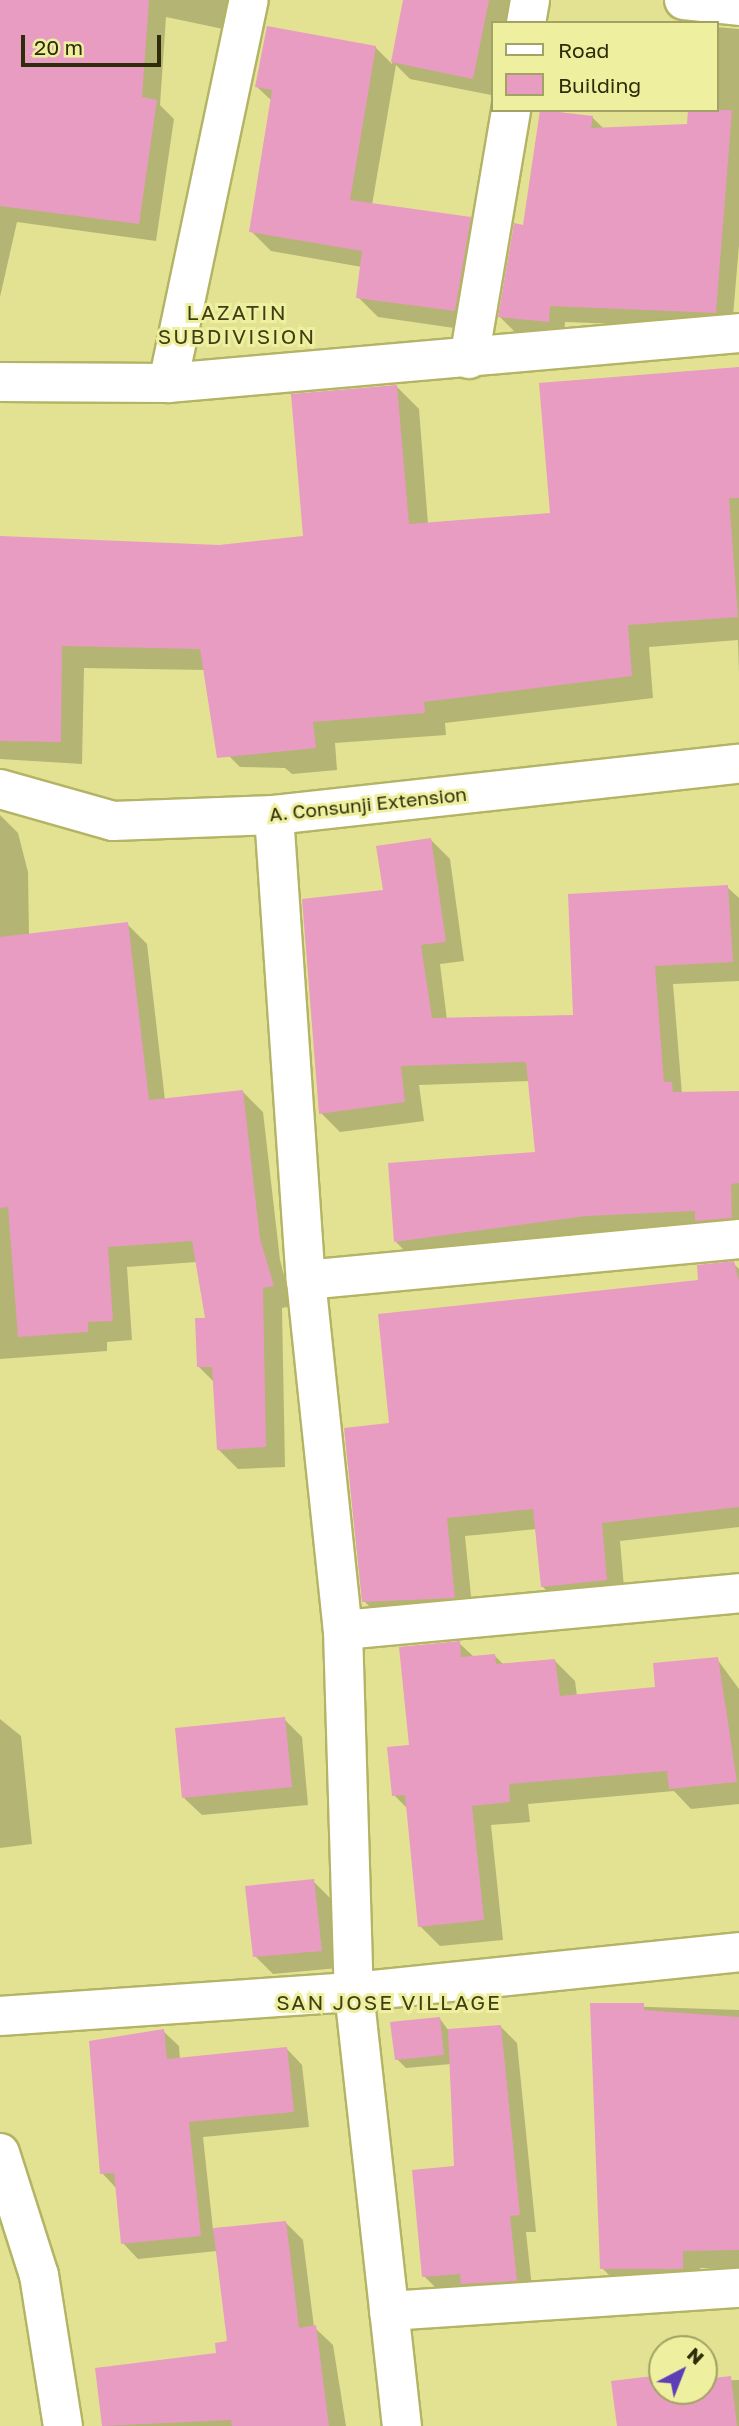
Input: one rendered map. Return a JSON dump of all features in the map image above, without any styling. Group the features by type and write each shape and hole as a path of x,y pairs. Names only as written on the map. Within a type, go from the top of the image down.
{"street":[{"path":"168,383 249,0"},
{"path":"526,21 530,0"},
{"path":"684,0 739,6"},
{"path":"469,359 511,112"},
{"path":"0,382 168,383 469,359 739,333"},
{"name":"A. Consunji Extension","path":"0,789 113,821 275,814 739,764"},
{"path":"275,814 306,1280 343,1630 355,1992 402,2426"},
{"path":"306,1280 739,1239"},
{"path":"343,1630 739,1593"},
{"path":"0,2016 355,1992 739,1951"},
{"path":"0,2153 39,2274 63,2426"},
{"path":"389,2311 739,2288"}],"building":[{"path":"0,0 149,0 142,97 157,100 139,224 0,206"},
{"path":"403,0 489,0 473,79 391,62"},
{"path":"267,26 376,46 350,200 471,217 455,311 356,298 362,251 249,232 272,90 255,87"},
{"path":"732,110 716,313 550,306 549,322 498,317 514,223 523,225 540,112 593,116 591,128 687,124 688,112"},
{"path":"739,367 739,498 729,498 738,617 628,625 632,676 424,702 425,713 313,722 316,748 217,758 200,649 62,646 61,742 0,741 0,536 219,545 303,536 291,394 397,385 409,524 550,513 539,383"},
{"path":"431,838 446,942 421,945 432,1018 573,1015 568,894 728,885 733,962 655,966 664,1082 672,1082 673,1092 739,1091 739,1183 731,1184 732,1218 695,1221 695,1211 586,1216 394,1242 388,1163 535,1152 526,1062 401,1066 405,1102 319,1114 302,899 383,890 376,846"},
{"path":"128,922 149,1100 243,1090 260,1239 274,1286 263,1288 266,1447 217,1450 212,1367 197,1367 195,1318 205,1318 192,1241 108,1247 113,1321 88,1322 88,1332 18,1337 8,1207 0,1208 0,937"},
{"path":"734,1261 739,1281 739,1507 602,1523 607,1580 541,1587 533,1509 447,1518 455,1598 362,1602 344,1428 389,1423 378,1314 698,1280 697,1265"},
{"path":"460,1641 461,1657 495,1654 496,1664 555,1659 560,1696 655,1687 653,1663 718,1657 737,1782 669,1789 667,1771 509,1784 510,1802 472,1806 484,1920 418,1927 405,1795 392,1796 387,1747 409,1745 399,1647"},
{"path":"285,1717 292,1787 182,1798 175,1728"},
{"path":"314,1879 322,1951 253,1957 245,1886"},
{"path":"590,2003 644,2003 644,2010 739,2017 739,2250 683,2251 683,2269 600,2269"},
{"path":"440,2017 444,2055 395,2060 390,2022"},
{"path":"501,2025 520,2215 510,2216 517,2281 461,2284 460,2274 422,2277 412,2170 454,2166 448,2029"},
{"path":"164,2029 167,2059 287,2047 294,2112 189,2122 201,2236 121,2244 114,2173 100,2174 89,2041"},
{"path":"286,2221 299,2328 316,2325 329,2426 232,2426 231,2420 102,2426 95,2368 216,2353 215,2343 227,2341 213,2228"},
{"path":"731,2376 737,2426 617,2426 611,2381 648,2377 648,2405 718,2405 718,2377"}],"district":[{"name":"LAZATIN SUBDIVISION","path":"237,324"},
{"name":"SAN JOSE VILLAGE","path":"389,2002"}]}
